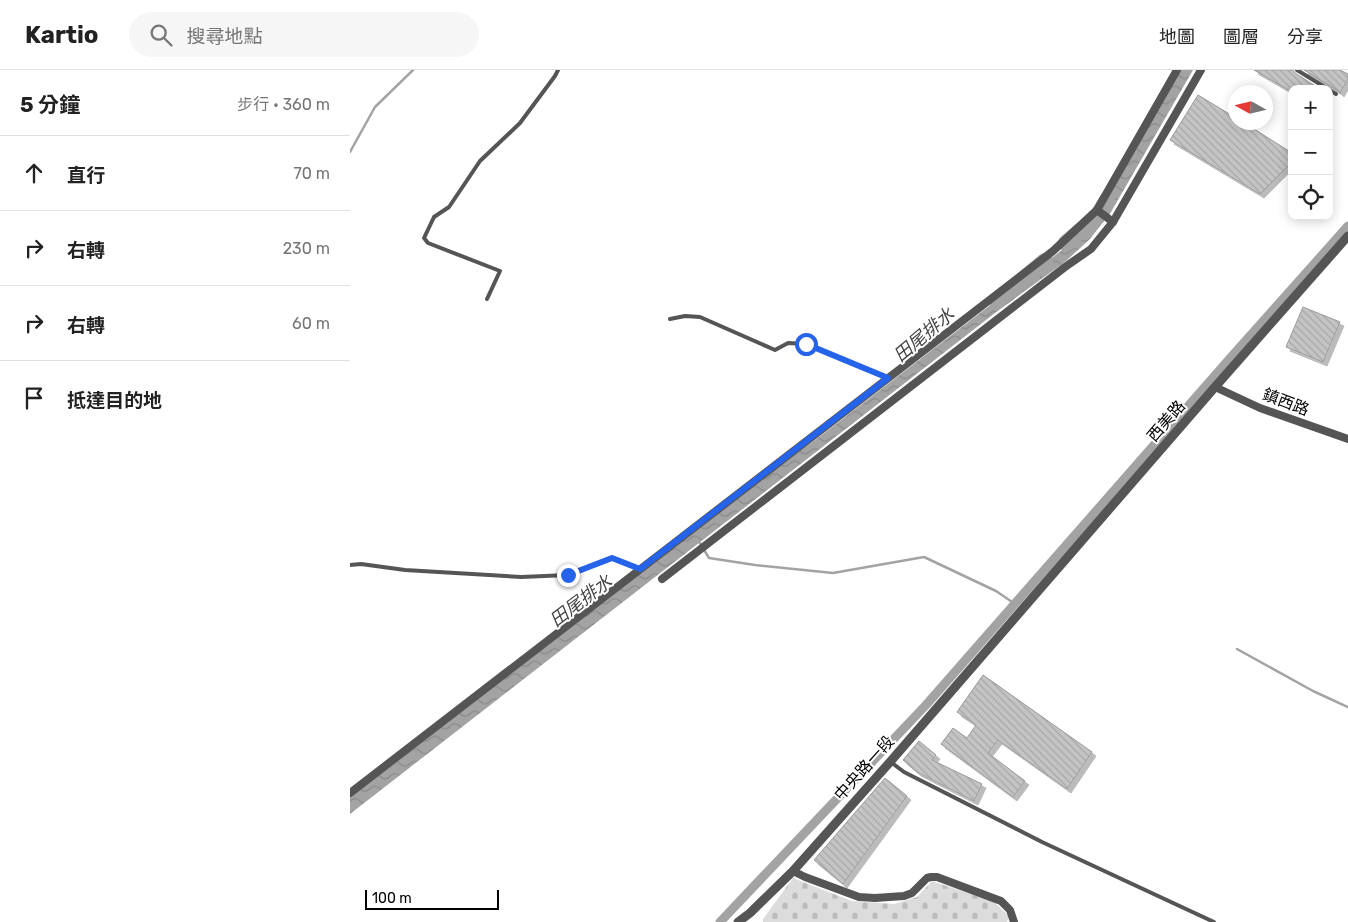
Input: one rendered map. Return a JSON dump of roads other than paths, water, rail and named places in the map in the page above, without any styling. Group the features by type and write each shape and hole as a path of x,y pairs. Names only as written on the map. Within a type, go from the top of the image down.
{"street":[{"path":"350,793 1053,251 1097,210 1177,70"},
{"path":"662,579 1065,267 1091,249 1113,222 1201,70"},
{"path":"1097,210 1113,222"},
{"name":"西美路","path":"1007,628 1348,236"},
{"name":"鎮西路","path":"1215,387 1260,408 1348,439"},
{"name":"中央路一段","path":"738,922 749,917 793,871 1007,628"},
{"path":"793,871 805,878 859,897 875,898 904,896 912,893 927,878 938,877 1001,900 1010,910 1014,922"}],"lane":[{"path":"487,298 500,270 428,243 424,238 434,217 449,207 480,161 520,123 558,70"},
{"path":"1297,70 1322,85"},
{"path":"670,319 685,316 700,317 776,350 788,343 806,344 888,378"},
{"path":"350,564 405,570 521,577 568,575 612,558 640,569"},
{"path":"890,762 904,772 1042,842 1214,922"}],"water":[{"path":"1181,70 1193,70 1111,212 1090,239 1066,261 995,313 350,814 350,797 695,529 819,437 1062,250 1095,219"}],"waterway":[{"path":"350,152 375,107 413,70"},
{"name":"田尾排水","path":"1066,243 1097,217 1107,200"},
{"path":"720,922 926,705 1348,226"},
{"name":"田尾排水","path":"997,301 1045,261"},
{"path":"698,540 709,558 833,573 924,557 996,591 1015,604"},
{"path":"1237,649 1313,691 1348,707"}]}
